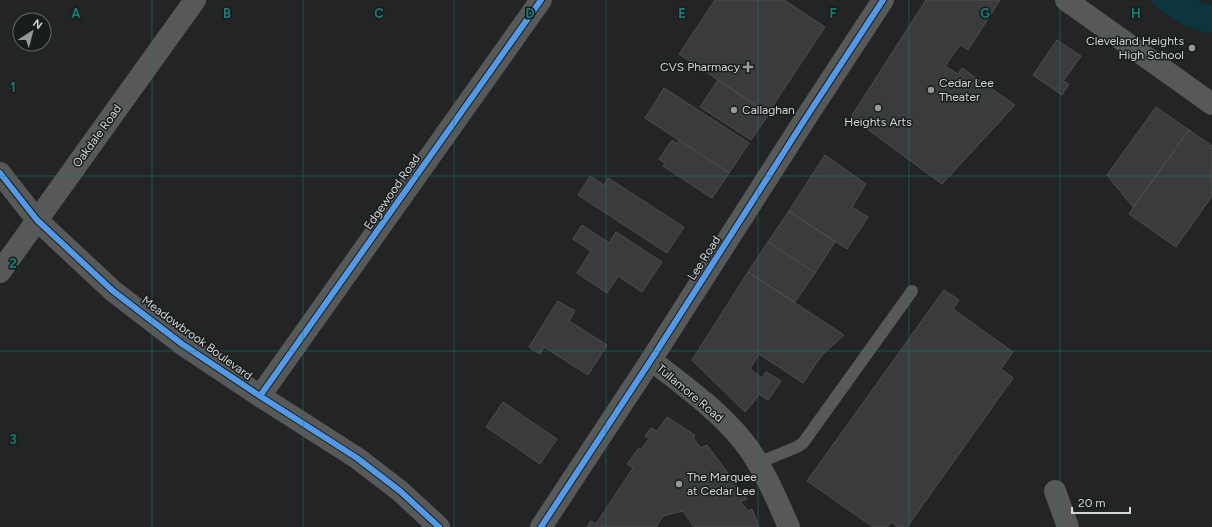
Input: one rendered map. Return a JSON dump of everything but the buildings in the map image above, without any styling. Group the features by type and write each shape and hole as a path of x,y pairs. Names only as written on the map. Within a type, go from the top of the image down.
{"street":[{"name":"Oakdale Road","path":"0,272 194,0"},
{"name":"Edgewood Road","path":"260,396 541,0"},
{"name":"Lee Road","path":"541,527 651,360 883,0"},
{"path":"1066,0 1212,104"},
{"name":"Meadowbrook Boulevard","path":"0,173 37,220 114,291 182,344 357,458 400,491 439,527"},
{"name":"Tullamore Road","path":"651,360 719,415 743,441 758,463 789,527"},
{"path":"1055,491 1068,527"}],"lane":[{"path":"758,463 797,447 803,443 912,291"}],"shaded area":[{"path":"1150,0 1196,0 1212,5 1212,33 1195,29 1178,22 1162,12"}],"cycle path":[{"path":"260,396 541,0"},
{"path":"541,527 651,360 883,0"},
{"path":"0,173 37,220 113,291 182,344 357,458 400,491 439,527"}],"place":[{"name":"Cleveland Heights High School","path":"1192,48"},
{"name":"CVS Pharmacy","path":"748,67"},
{"name":"Cedar Lee Theater","path":"931,90"},
{"name":"Heights Arts","path":"878,108"},
{"name":"Callaghan","path":"734,110"},
{"name":"The Marquee at Cedar Lee","path":"679,484"}]}
